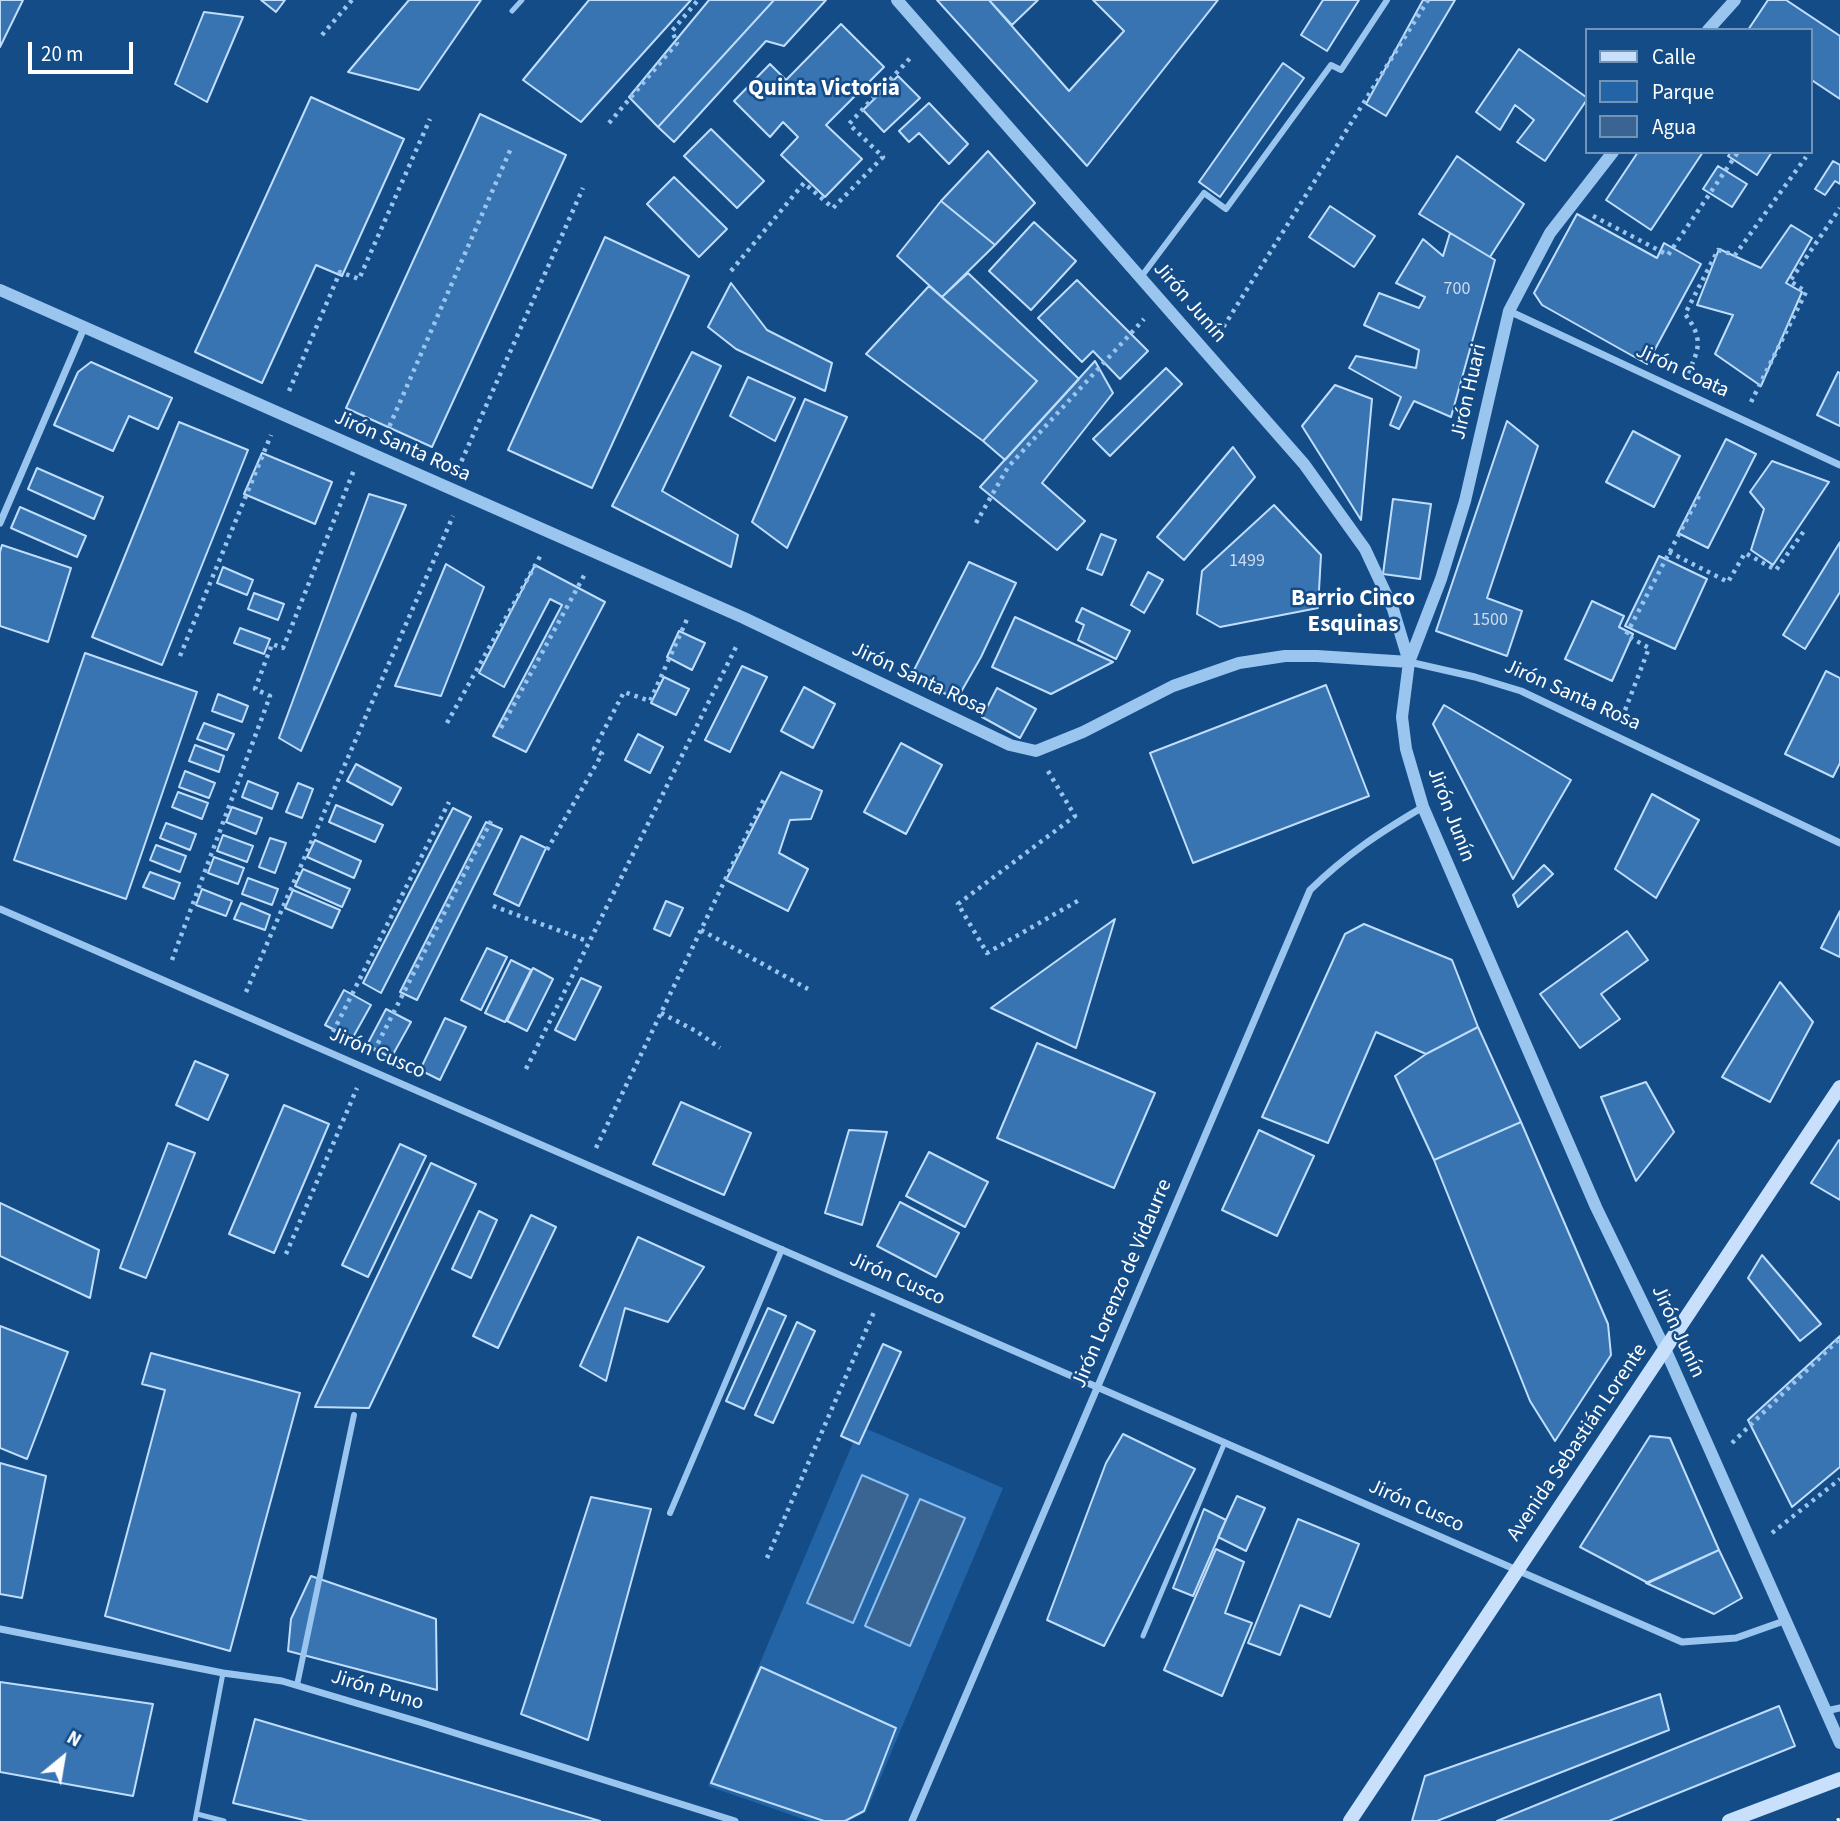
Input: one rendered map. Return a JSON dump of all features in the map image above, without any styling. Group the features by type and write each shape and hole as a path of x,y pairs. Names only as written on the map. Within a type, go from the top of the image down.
{"main road":[{"name":"Avenida Sebastián Lorente","path":"1350,1821 1840,1087"},
{"path":"1729,1821 1840,1779"}],"street":[{"name":"Jirón Junín","path":"897,0 1304,464 1365,549 1393,608 1409,662 1402,717 1406,749 1423,807 1596,1208 1666,1351 1840,1743"},
{"path":"1141,278 1204,193 1226,209 1331,65 1341,70 1387,0"},
{"path":"1710,28 1735,0"},
{"name":"Jirón Huari","path":"1409,662 1441,579 1465,502 1508,311 1550,233 1611,154"},
{"name":"Jirón Santa Rosa","path":"0,290 697,598 1010,745 1036,751 1083,732 1173,686 1239,663 1285,656 1409,662 1521,691 1840,843"},
{"name":"Jirón Coata","path":"1508,311 1840,465"},
{"path":"0,523 84,328"},
{"name":"Jirón Lorenzo de Vidaurre","path":"912,1821 1310,890 1339,862 1370,838 1423,807"},
{"name":"Jirón Cusco","path":"0,909 1682,1642 1736,1638 1784,1621"},
{"path":"670,1513 782,1249"},
{"path":"297,1685 354,1415"},
{"name":"Jirón Puno","path":"0,1629 297,1685 735,1821"},
{"path":"1826,1711 1840,1708"}],"lane":[{"path":"512,11 522,0"},
{"path":"1143,1636 1225,1442"},
{"path":"223,1673 196,1818 224,1821"}],"path":[{"path":"322,35 352,0"},
{"path":"609,123 677,43 671,31 698,0"},
{"path":"1206,352 1235,311 1428,0"},
{"path":"731,271 804,183 833,208 883,157 849,124 930,38"},
{"path":"180,656 340,272 359,279 430,119"},
{"path":"377,457 512,146"},
{"path":"1571,205 1668,255 1737,154"},
{"path":"1680,390 1698,350 1697,330 1685,314 1718,250 1735,255 1806,157"},
{"path":"449,489 583,188"},
{"path":"1743,420 1806,292 1790,281 1840,208"},
{"path":"976,523 1008,467 1161,300"},
{"path":"164,981 270,696 256,689 272,645 282,648 362,450"},
{"path":"238,1013 462,495"},
{"path":"1615,736 1649,648 1626,635 1699,496"},
{"path":"1669,552 1728,582 1745,553 1776,570 1804,531"},
{"path":"447,723 552,534"},
{"path":"501,728 597,554"},
{"path":"547,850 602,754 594,749 624,692 650,701 697,598"},
{"path":"526,1069 587,941 736,647"},
{"path":"1036,751 1075,816 958,904 987,953 1081,899"},
{"path":"588,1165 764,799"},
{"path":"324,1050 449,802"},
{"path":"286,1254 365,1068 491,821"},
{"path":"493,906 587,941"},
{"path":"701,930 808,989"},
{"path":"661,1013 696,1031 720,1048"},
{"path":"766,1558 882,1293"},
{"path":"1714,1461 1839,1339"},
{"path":"1752,1548 1840,1479"}],"green space":[{"path":"860,1426 1003,1488 866,1812 849,1821 809,1821 708,1786"}],"water":[{"path":"862,1475 908,1495 853,1623 807,1603"},
{"path":"920,1499 965,1518 910,1646 865,1626"}],"building":[{"path":"0,0 23,0 0,47"},
{"path":"261,0 285,0 276,12"},
{"path":"409,0 481,0 419,90 348,72"},
{"path":"589,0 691,0 581,122 523,80"},
{"path":"709,0 774,0 658,127 629,97"},
{"path":"774,0 826,0 784,46 766,41 674,142 658,127"},
{"path":"937,0 989,0 1069,91 1124,31 1093,0 1218,0 1087,166"},
{"path":"989,0 1038,0 1012,25"},
{"path":"1323,0 1359,0 1327,51 1301,35"},
{"path":"1423,0 1455,0 1386,116 1366,104"},
{"path":"1768,0 1786,0 1840,36 1840,99 1812,80 1812,28 1749,28"},
{"path":"204,12 243,17 207,102 175,84"},
{"path":"841,24 884,67 826,125 862,159 825,197 781,155 798,137 783,122 770,137 734,101 770,64 786,80"},
{"path":"1519,49 1584,96 1584,104 1545,161 1517,142 1534,120 1515,105 1500,130 1476,112"},
{"path":"1283,63 1304,78 1220,197 1199,182"},
{"path":"898,76 920,98 884,132 863,110"},
{"path":"311,97 404,139 342,276 316,265 262,383 195,352"},
{"path":"929,103 968,144 949,164 919,133 909,142 899,131"},
{"path":"480,114 566,155 432,447 346,408"},
{"path":"711,129 764,181 737,208 684,156"},
{"path":"988,151 1035,203 995,245 941,201"},
{"path":"1637,154 1702,154 1651,230 1606,200"},
{"path":"1730,154 1771,154 1757,175 1728,156"},
{"path":"1457,156 1524,204 1490,257 1419,214"},
{"path":"1833,161 1840,165 1840,184 1835,181 1825,195 1815,189"},
{"path":"1718,166 1747,184 1732,207 1703,189"},
{"path":"674,177 727,229 699,257 647,204"},
{"path":"941,201 995,245 942,297 897,256"},
{"path":"1330,206 1375,236 1354,267 1309,237"},
{"path":"1577,214 1657,258 1664,243 1701,264 1647,364 1542,305 1534,293"},
{"path":"1034,222 1076,261 1031,310 989,271"},
{"path":"1791,225 1812,238 1786,283 1802,292 1761,386 1715,354 1733,315 1697,305 1719,249 1761,268"},
{"path":"1450,233 1495,260 1451,417 1414,401 1399,429 1390,425 1401,397 1349,368 1356,356 1416,368 1419,350 1364,325 1379,293 1419,308 1425,297 1396,283 1423,239 1443,256"},
{"path":"605,237 689,276 592,488 508,450"},
{"path":"968,273 1079,379 1005,460 983,441 1037,381 942,297"},
{"path":"1077,280 1148,351 1120,379 1093,351 1082,362 1038,318"},
{"path":"731,283 767,330 832,363 825,391 736,349 708,327"},
{"path":"929,286 1037,381 983,441 866,354"},
{"path":"692,352 721,366 662,491 738,535 731,567 612,506"},
{"path":"1095,361 1113,393 1042,483 1085,521 1057,550 980,487"},
{"path":"91,362 172,398 158,429 129,416 113,451 54,425 78,372"},
{"path":"1166,368 1182,384 1110,456 1093,439"},
{"path":"1838,372 1840,373 1840,426 1817,415"},
{"path":"748,377 795,398 775,441 730,416"},
{"path":"1335,385 1372,399 1361,520 1302,426"},
{"path":"805,399 847,417 787,548 752,522"},
{"path":"1507,421 1538,446 1487,598 1522,611 1507,656 1436,631"},
{"path":"179,422 248,450 162,665 92,637"},
{"path":"1633,431 1680,456 1654,507 1606,482"},
{"path":"1726,439 1756,454 1708,548 1678,533"},
{"path":"1233,447 1255,477 1184,560 1157,537"},
{"path":"262,453 332,482 315,524 244,494"},
{"path":"1772,461 1829,482 1773,565 1751,550 1764,509 1750,492"},
{"path":"37,468 103,497 94,519 28,489"},
{"path":"369,494 406,505 301,751 279,738"},
{"path":"1393,499 1431,504 1420,579 1383,574"},
{"path":"1274,505 1321,555 1318,608 1220,627 1197,614 1202,571"},
{"path":"20,507 86,536 77,557 11,528"},
{"path":"1101,534 1116,540 1102,575 1087,569"},
{"path":"1840,542 1840,592 1805,649 1783,635"},
{"path":"2,545 71,568 48,642 0,626"},
{"path":"1659,556 1707,579 1675,649 1625,626"},
{"path":"969,562 1016,583 981,657 957,699 910,678"},
{"path":"446,564 484,587 441,696 395,686"},
{"path":"535,565 605,602 526,752 493,736 562,605 550,599 504,687 479,673"},
{"path":"223,567 253,580 247,595 217,583"},
{"path":"1148,572 1163,580 1144,613 1131,605"},
{"path":"254,593 284,604 278,620 248,609"},
{"path":"1592,601 1624,616 1619,627 1633,634 1612,681 1565,659"},
{"path":"1082,608 1130,631 1116,659 1078,640 1084,625 1076,621"},
{"path":"1015,617 1113,662 1051,694 992,667"},
{"path":"240,628 270,639 264,654 234,643"},
{"path":"679,631 705,643 692,670 667,657"},
{"path":"85,653 197,692 126,899 14,860"},
{"path":"742,666 767,677 730,752 705,740"},
{"path":"1826,671 1840,678 1840,763 1833,777 1785,754"},
{"path":"664,677 689,689 676,715 651,703"},
{"path":"1326,685 1369,796 1193,863 1150,753"},
{"path":"804,687 835,704 813,748 781,731"},
{"path":"997,688 1036,709 1020,738 982,717"},
{"path":"218,694 248,706 242,722 212,711"},
{"path":"1444,705 1571,780 1513,879 1433,724"},
{"path":"204,723 234,734 227,750 197,739"},
{"path":"638,734 663,747 650,773 625,760"},
{"path":"901,743 942,765 906,834 864,812"},
{"path":"195,745 224,756 219,772 189,761"},
{"path":"356,764 401,788 392,805 347,781"},
{"path":"185,771 215,783 209,798 179,787"},
{"path":"781,772 822,791 811,819 790,820 779,853 808,869 788,911 726,880"},
{"path":"248,781 278,793 272,809 242,797"},
{"path":"298,783 313,789 302,818 286,812"},
{"path":"178,792 208,803 202,819 172,807"},
{"path":"1652,794 1699,820 1656,898 1615,869"},
{"path":"336,805 383,825 375,842 329,822"},
{"path":"232,807 262,818 256,834 226,822"},
{"path":"453,808 471,817 381,993 363,983"},
{"path":"486,822 502,829 417,1000 400,992"},
{"path":"166,823 196,834 190,850 160,838"},
{"path":"223,835 253,846 247,862 217,851"},
{"path":"521,836 546,848 519,906 494,894"},
{"path":"270,838 286,843 275,873 259,867"},
{"path":"315,840 361,861 354,878 307,857"},
{"path":"156,845 186,856 180,872 150,860"},
{"path":"214,857 244,868 238,884 208,873"},
{"path":"1544,865 1553,874 1518,907 1513,895"},
{"path":"303,869 350,889 342,907 295,886"},
{"path":"150,872 180,883 174,899 143,887"},
{"path":"248,878 278,889 272,905 242,894"},
{"path":"202,889 232,901 226,916 196,905"},
{"path":"293,890 340,910 332,928 285,908"},
{"path":"666,901 683,908 670,936 654,929"},
{"path":"241,903 270,915 265,930 234,919"},
{"path":"1840,911 1840,957 1821,948"},
{"path":"1115,919 1076,1048 991,1008"},
{"path":"1364,924 1452,960 1478,1027 1426,1054 1376,1032 1328,1143 1262,1117 1345,934"},
{"path":"1627,931 1648,960 1601,994 1620,1019 1580,1048 1540,994"},
{"path":"487,948 507,957 481,1010 461,1000"},
{"path":"511,960 531,970 505,1022 485,1013"},
{"path":"533,968 553,979 527,1031 507,1021"},
{"path":"581,978 601,987 575,1040 555,1030"},
{"path":"1780,982 1813,1022 1770,1102 1722,1077"},
{"path":"344,990 371,1005 352,1039 325,1025"},
{"path":"386,1009 411,1022 391,1058 367,1045"},
{"path":"445,1018 466,1027 440,1080 420,1070"},
{"path":"1478,1027 1521,1122 1434,1160 1395,1076 1426,1054"},
{"path":"1037,1043 1155,1093 1114,1188 997,1138"},
{"path":"195,1061 228,1075 208,1120 176,1105"},
{"path":"1646,1082 1674,1132 1636,1181 1601,1097"},
{"path":"681,1102 751,1133 724,1195 653,1164"},
{"path":"284,1105 329,1124 274,1253 229,1234"},
{"path":"1521,1122 1608,1324 1611,1355 1555,1441 1530,1401 1434,1160"},
{"path":"849,1130 887,1132 862,1225 825,1213"},
{"path":"1259,1130 1314,1156 1277,1236 1222,1210"},
{"path":"1840,1141 1840,1200 1811,1183"},
{"path":"168,1143 195,1153 146,1278 120,1268"},
{"path":"400,1144 426,1156 368,1277 342,1265"},
{"path":"929,1152 988,1182 965,1227 906,1196"},
{"path":"431,1163 476,1184 369,1408 315,1407"},
{"path":"900,1202 959,1233 936,1277 877,1246"},
{"path":"0,1203 99,1250 90,1298 0,1256"},
{"path":"479,1211 497,1220 471,1278 452,1269"},
{"path":"531,1215 556,1227 498,1348 473,1336"},
{"path":"638,1237 704,1267 668,1322 625,1308 606,1381 580,1366"},
{"path":"1762,1255 1821,1324 1800,1341 1748,1278"},
{"path":"768,1308 786,1316 744,1409 726,1401"},
{"path":"797,1322 815,1331 773,1423 755,1415"},
{"path":"0,1326 68,1352 27,1459 0,1448"},
{"path":"1840,1336 1840,1467 1792,1507 1748,1420"},
{"path":"883,1344 901,1352 859,1444 841,1436"},
{"path":"151,1353 300,1393 230,1651 105,1616 165,1390 142,1384"},
{"path":"1123,1434 1195,1469 1104,1646 1047,1620 1106,1463"},
{"path":"1650,1436 1670,1438 1719,1550 1648,1583 1580,1547"},
{"path":"0,1463 46,1476 22,1598 0,1594"},
{"path":"1237,1496 1265,1508 1246,1551 1218,1537"},
{"path":"591,1497 651,1509 588,1740 521,1714"},
{"path":"1204,1509 1226,1520 1193,1596 1173,1588"},
{"path":"1298,1519 1359,1544 1330,1617 1300,1605 1280,1655 1248,1643"},
{"path":"1216,1549 1244,1562 1225,1613 1252,1623 1222,1696 1164,1670"},
{"path":"1719,1550 1742,1598 1714,1614 1646,1583"},
{"path":"311,1576 436,1619 437,1690 288,1651 291,1619"},
{"path":"761,1667 896,1728 864,1811 845,1821 824,1821 711,1783"},
{"path":"0,1682 153,1704 133,1796 0,1772"},
{"path":"1660,1694 1669,1730 1437,1821 1412,1821 1425,1776"},
{"path":"1779,1706 1795,1746 1609,1821 1497,1821"},
{"path":"255,1719 600,1821 308,1821 233,1803"}],"district":[{"name":"Quinta Victoria","path":"824,90"},
{"name":"Barrio Cinco Esquinas","path":"1353,613"}]}
